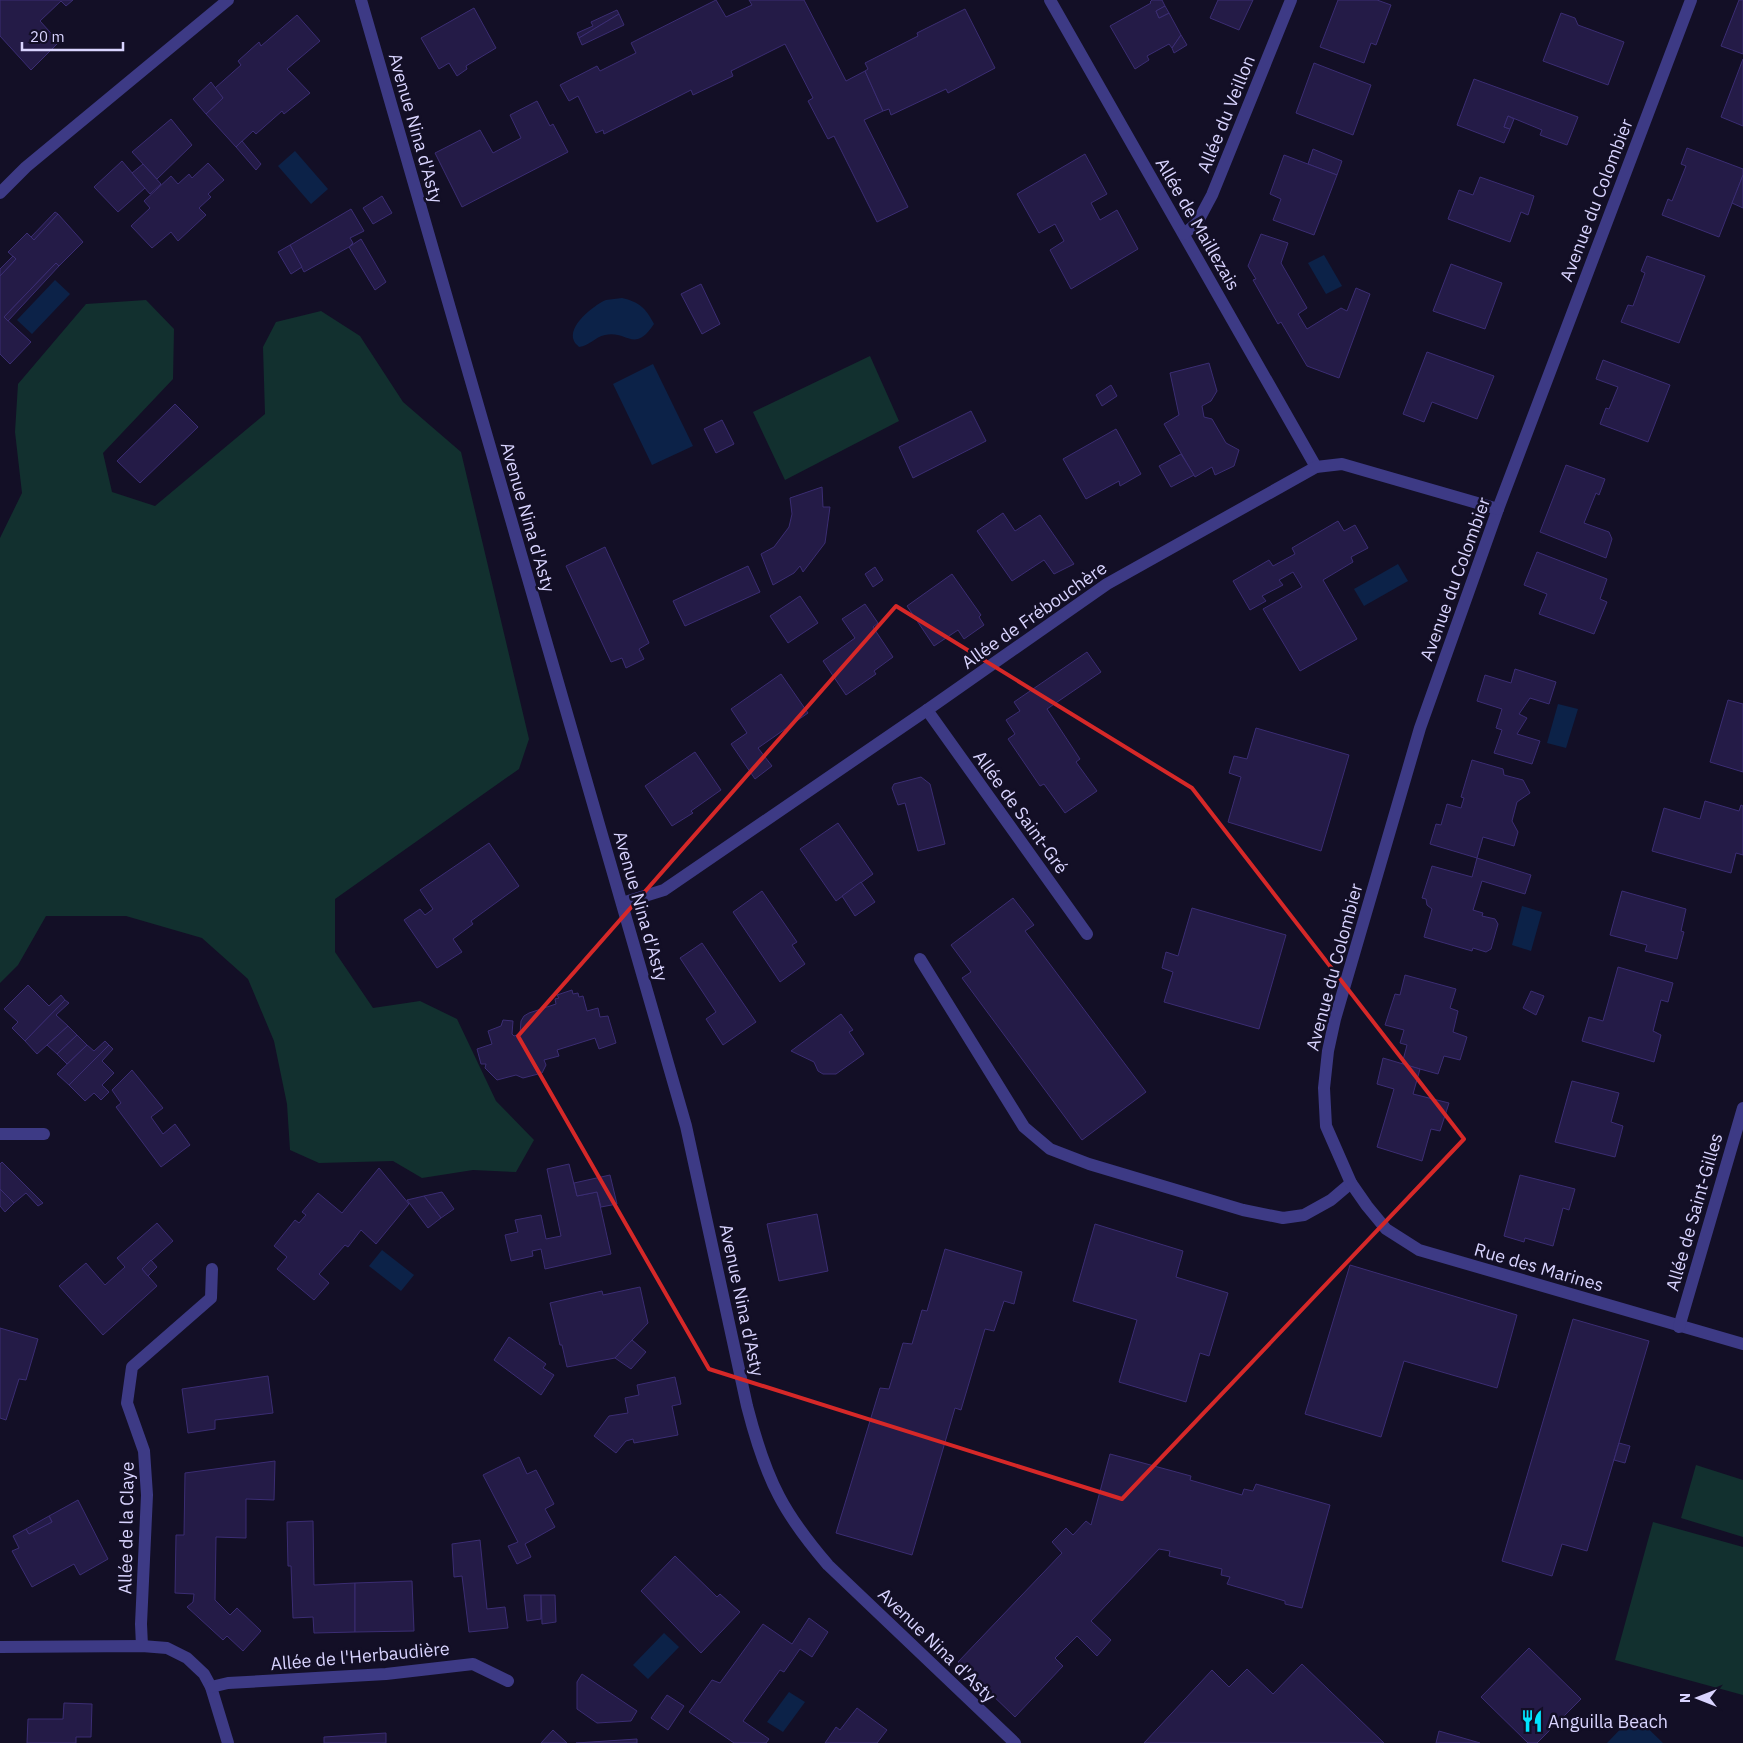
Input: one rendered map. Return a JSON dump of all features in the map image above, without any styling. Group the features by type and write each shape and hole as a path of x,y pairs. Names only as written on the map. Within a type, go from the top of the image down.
{"street":[{"path":"0,193 26,167 228,0"},
{"name":"Avenue Nina d'Asty","path":"361,0 686,1126 758,1449 779,1496 803,1535 828,1565 1014,1743"},
{"name":"Allée de Maillezais","path":"1050,0 1316,467"},
{"name":"Allée du Veillon","path":"1184,234 1197,223 1212,195 1291,0"},
{"name":"Avenue du Colombier","path":"1351,1184 1326,1126 1324,1088 1328,1051 1336,1019 1420,728 1498,509 1691,0"},
{"name":"Allée de Frébouchère","path":"622,903 664,890 1108,584 1316,467 1342,464 1498,509"},
{"name":"Allée de Saint-Gré","path":"927,710 1087,934"},
{"path":"920,959 1024,1127 1050,1149 1098,1167 1243,1210 1282,1218 1304,1215 1331,1200 1351,1184"},
{"name":"Allée de Saint-Gilles","path":"1679,1327 1743,1108"},
{"path":"0,1134 44,1134"},
{"name":"Rue des Marines","path":"1351,1184 1386,1229 1419,1250 1679,1327 1743,1344"},
{"name":"Allée de la Claye","path":"142,1646 146,1495 144,1451 127,1403 132,1367 211,1298 212,1269"},
{"path":"0,1646 142,1646 167,1648 186,1658 204,1674 211,1687 228,1743"},
{"name":"Allée de l'Herbaudière","path":"211,1687 228,1683 386,1674 473,1664 508,1681"}],"highlighted area":[{"path":"896,606 1192,788 1464,1139 1122,1499 709,1369 518,1036"}],"green space":[{"path":"146,300 174,329 173,379 103,453 112,492 155,506 265,414 263,347 276,322 321,311 360,336 403,402 461,452 529,739 519,769 335,899 335,952 373,1008 420,1001 457,1019 496,1101 534,1140 516,1172 473,1170 422,1178 393,1161 319,1163 290,1150 287,1104 274,1041 248,979 202,938 126,916 46,916 18,965 0,983 0,538 22,493 15,432 18,384 86,304"},
{"path":"870,356 899,421 785,480 753,412"},
{"path":"1696,1465 1743,1480 1743,1537 1681,1518"},
{"path":"1653,1522 1743,1547 1743,1695 1615,1660"}],"water":[{"path":"295,151 328,189 311,204 278,166"},
{"path":"1324,255 1342,286 1326,294 1308,263"},
{"path":"55,280 70,294 32,334 17,320"},
{"path":"622,298 641,306 648,314 654,324 647,333 641,338 636,339 613,334 605,335 579,347 574,342 573,335 574,329 583,317 595,306 606,300"},
{"path":"653,364 693,446 652,465 613,384"},
{"path":"1398,564 1408,581 1364,606 1354,589"},
{"path":"1558,704 1578,709 1566,748 1547,743"},
{"path":"1522,906 1542,912 1531,951 1512,945"},
{"path":"382,1250 414,1275 401,1291 369,1266"},
{"path":"664,1633 679,1647 648,1679 633,1665"},
{"path":"789,1692 805,1702 783,1732 767,1722"},
{"path":"1634,1715 1663,1743 1607,1743"}],"building":[{"path":"0,0 73,0 66,6 61,1 40,21 59,42 31,70 0,36"},
{"path":"716,0 726,17 752,5 749,0 804,0 846,81 865,71 883,111 864,120 908,207 877,222 834,136 828,139 808,101 813,98 785,44 731,71 733,76 693,95 691,90 604,134 603,130 596,133 578,96 569,101 560,85 597,66 600,71 636,53 631,43"},
{"path":"1152,0 1162,0 1165,6 1156,11 1159,18 1169,13 1181,35 1172,48 1169,44 1147,56 1149,60 1135,69 1110,26 1151,3"},
{"path":"1218,0 1253,0 1239,30 1210,18"},
{"path":"1338,0 1377,0 1391,5 1376,45 1371,43 1364,63 1320,47"},
{"path":"1739,0 1743,0 1743,54 1721,46"},
{"path":"1165,6 1169,13 1159,18 1156,11"},
{"path":"474,8 496,48 466,66 467,69 457,76 449,63 439,69 421,38"},
{"path":"965,9 995,68 948,93 946,89 891,115 889,109 883,111 865,71 868,69 865,63 918,36 917,33"},
{"path":"617,10 619,14 579,38 577,33 593,26 591,22"},
{"path":"1561,13 1575,18 1578,25 1624,42 1608,85 1543,61"},
{"path":"619,14 624,25 582,45 579,38"},
{"path":"297,15 320,41 287,69 310,93 284,114 282,111 256,134 253,131 236,147 206,114 223,98 215,88 241,65 238,61 259,42 261,46"},
{"path":"1181,35 1187,45 1174,53 1172,48"},
{"path":"1743,59 1743,126 1721,117"},
{"path":"1314,63 1371,85 1353,135 1296,113"},
{"path":"1474,79 1578,117 1567,145 1540,135 1542,130 1508,116 1504,127 1510,129 1504,143 1457,125"},
{"path":"211,82 223,98 206,114 193,99"},
{"path":"537,101 550,126 553,124 568,152 462,207 435,153 480,130 493,153 521,138 510,115"},
{"path":"1508,116 1514,119 1510,129 1504,127"},
{"path":"171,119 192,145 157,179 132,152"},
{"path":"242,141 261,164 256,170 236,147"},
{"path":"1687,148 1743,169 1743,175 1719,237 1662,215 1668,199 1672,201 1686,166 1681,164"},
{"path":"1313,149 1342,161 1337,175 1308,164"},
{"path":"1085,154 1107,194 1091,203 1100,220 1117,210 1138,249 1071,289 1050,250 1064,241 1055,224 1039,233 1017,194"},
{"path":"1284,155 1337,175 1314,235 1273,220 1281,199 1270,194"},
{"path":"122,161 145,188 118,212 94,187"},
{"path":"208,163 224,180 208,194 211,197 199,208 206,215 178,241 171,232 152,248 131,226 150,208 144,201 171,176 178,184 189,174 192,178"},
{"path":"143,164 161,184 150,194 132,173"},
{"path":"1743,175 1743,208 1732,203"},
{"path":"1480,177 1534,196 1528,215 1521,212 1510,242 1448,219 1459,190 1473,195"},
{"path":"382,196 392,213 373,224 363,208"},
{"path":"351,209 364,231 350,238 353,243 349,247 304,272 290,245"},
{"path":"55,212 58,214 34,240 31,237"},
{"path":"58,214 83,242 59,266 56,263 4,317 31,342 10,364 0,354 0,276 16,259 8,252 27,233 34,240"},
{"path":"1261,234 1288,243 1281,263 1307,308 1298,314 1307,329 1341,308 1347,311 1356,288 1370,294 1339,378 1307,366 1281,322 1278,324 1253,280 1256,279 1248,266"},
{"path":"361,239 386,282 375,290 349,247"},
{"path":"290,245 302,267 291,274 278,252"},
{"path":"13,256 16,259 0,276 0,269"},
{"path":"1647,256 1705,276 1679,343 1621,322 1628,305 1633,306 1645,273 1641,271"},
{"path":"56,263 59,266 8,321 4,317"},
{"path":"1451,264 1502,283 1485,329 1433,311"},
{"path":"701,284 720,324 702,334 681,294"},
{"path":"1427,352 1494,376 1477,419 1432,402 1424,422 1403,414"},
{"path":"1603,360 1670,385 1648,442 1600,424 1606,408 1609,409 1618,387 1596,379"},
{"path":"1209,363 1217,391 1211,401 1202,406 1204,417 1212,419 1226,443 1239,450 1234,466 1215,475 1212,467 1195,477 1164,424 1179,415 1170,373"},
{"path":"1111,385 1117,396 1102,406 1096,395"},
{"path":"175,404 198,427 140,483 117,461"},
{"path":"971,411 986,441 913,478 899,447"},
{"path":"722,420 734,444 716,453 704,429"},
{"path":"1116,429 1141,474 1120,486 1119,481 1086,499 1063,459"},
{"path":"1181,454 1194,475 1171,487 1159,466"},
{"path":"1566,465 1605,479 1599,495 1596,493 1584,523 1609,532 1612,539 1606,558 1540,532"},
{"path":"822,487 823,507 830,507 825,543 803,572 800,566 794,573 773,585 761,554 774,547 789,527 792,514 790,498"},
{"path":"1003,513 1015,531 1040,515 1074,564 1054,574 1044,560 1012,581 977,531"},
{"path":"1338,521 1344,531 1355,525 1368,548 1351,557 1353,562 1323,580 1357,639 1300,671 1263,609 1302,587 1293,572 1279,580 1283,585 1262,596 1266,601 1250,610 1233,581 1269,560 1273,566 1295,554 1292,548"},
{"path":"605,547 649,643 639,649 644,659 626,668 622,658 611,662 566,566"},
{"path":"1537,552 1607,579 1600,599 1607,602 1594,634 1539,614 1547,594 1524,585"},
{"path":"748,566 760,592 685,626 673,601"},
{"path":"875,567 883,580 873,587 865,574"},
{"path":"952,574 981,615 979,617 984,625 964,639 958,630 934,646 907,606"},
{"path":"800,596 818,623 788,643 770,616"},
{"path":"865,604 878,623 873,627 893,657 874,671 876,674 846,695 823,661 855,638 842,619"},
{"path":"1087,652 1101,672 1047,709 1080,759 1076,762 1097,791 1065,813 1044,784 1040,786 1008,739 1015,734 1006,720 1020,711 1014,702"},
{"path":"1515,669 1556,682 1549,704 1530,698 1519,714 1527,718 1517,734 1540,741 1532,764 1494,753 1502,730 1496,728 1502,709 1477,701 1485,675 1511,683"},
{"path":"781,674 808,713 758,748 772,766 755,779 731,744 747,733 731,709"},
{"path":"1728,700 1743,704 1743,772 1710,762"},
{"path":"1256,728 1349,755 1321,851 1228,822 1241,777 1229,773 1234,756 1247,759"},
{"path":"695,752 721,790 691,811 693,813 672,826 645,786"},
{"path":"1472,760 1503,769 1504,775 1523,780 1530,793 1517,802 1512,821 1518,832 1514,846 1483,837 1477,858 1430,844 1436,824 1441,825 1447,804 1461,808 1464,798 1461,797"},
{"path":"921,777 930,784 945,844 918,851 905,803 898,805 892,788 894,784"},
{"path":"1705,801 1739,811 1741,805 1743,806 1743,855 1736,853 1731,873 1652,851 1664,808 1700,819"},
{"path":"838,823 873,874 836,901 800,849"},
{"path":"489,843 519,886 471,921 473,924 453,939 462,952 437,968 404,920 420,909 425,915 433,909 420,890"},
{"path":"1477,858 1531,875 1525,894 1482,881 1473,910 1483,913 1482,916 1495,919 1498,924 1491,949 1486,952 1473,948 1472,951 1424,937 1432,909 1427,905 1426,899 1422,898 1432,866 1472,877"},
{"path":"861,882 875,902 855,916 842,896"},
{"path":"762,891 797,942 792,945 805,964 780,982 733,912"},
{"path":"1622,891 1686,909 1681,931 1684,932 1677,959 1645,951 1647,945 1610,935"},
{"path":"1013,898 1034,925 1025,931 1146,1092 1082,1140 962,978 971,972 951,945"},
{"path":"1192,908 1286,935 1259,1029 1164,1002 1173,972 1162,968 1166,952 1178,956"},
{"path":"702,943 756,1022 723,1045 706,1019 716,1012 680,958"},
{"path":"1618,967 1673,983 1668,1002 1661,1000 1653,1031 1661,1035 1654,1062 1582,1041 1589,1017 1603,1021"},
{"path":"1405,975 1456,989 1450,1008 1458,1011 1453,1032 1467,1037 1460,1060 1444,1056 1438,1074 1402,1064 1407,1045 1400,1043 1404,1030 1385,1025 1395,994 1400,995"},
{"path":"28,985 49,1006 61,995 65,1000 25,1041 12,1028 18,1022 4,1009"},
{"path":"572,990 573,994 578,993 579,997 583,996 587,1011 598,1008 600,1017 608,1016 616,1043 599,1049 595,1038 557,1050 559,1056 544,1060 546,1065 542,1073 523,1078 516,1075 497,1080 485,1068 486,1064 481,1064 477,1049 492,1044 488,1031 501,1026 503,1020 513,1021 512,1034 514,1036 520,1034 521,1021 524,1016 556,1004 555,999 559,998 557,995"},
{"path":"1531,991 1544,996 1536,1015 1523,1008"},
{"path":"65,1000 69,1003 56,1015 68,1026 37,1054 25,1041"},
{"path":"841,1014 853,1030 849,1032 864,1054 836,1074 823,1074 818,1071 814,1062 791,1051"},
{"path":"68,1026 77,1035 57,1054 47,1045"},
{"path":"77,1035 87,1045 67,1064 57,1054"},
{"path":"105,1041 109,1045 69,1085 57,1074 87,1045 94,1051"},
{"path":"109,1045 113,1049 102,1061 114,1073 102,1085 109,1092 101,1100 94,1093 85,1101 69,1085"},
{"path":"1383,1058 1420,1069 1413,1094 1449,1103 1440,1131 1431,1129 1422,1161 1377,1147 1394,1089 1377,1084"},
{"path":"132,1070 163,1108 151,1117 163,1134 175,1124 190,1145 161,1167 116,1107 121,1103 112,1090"},
{"path":"1572,1081 1619,1093 1611,1122 1623,1126 1615,1157 1555,1142"},
{"path":"2,1162 43,1203 38,1206 26,1193 14,1203 0,1189 0,1164"},
{"path":"569,1164 577,1196 597,1192 611,1254 545,1269 541,1249 532,1251 533,1256 511,1261 505,1235 518,1232 515,1220 541,1215 546,1239 561,1236 547,1169"},
{"path":"379,1168 409,1204 376,1244 361,1230 348,1247 345,1245 319,1274 329,1283 314,1300 277,1269 287,1257 274,1246 295,1220 299,1223 306,1215 302,1212 318,1193 342,1213"},
{"path":"610,1175 617,1204 601,1207 597,1192 577,1196 574,1183"},
{"path":"1520,1175 1575,1189 1569,1210 1563,1208 1553,1246 1525,1238 1524,1242 1504,1236"},
{"path":"0,1189 14,1203 5,1212 0,1206"},
{"path":"442,1192 454,1209 441,1218 424,1196"},
{"path":"424,1196 441,1218 428,1228 407,1200"},
{"path":"817,1214 828,1271 779,1281 767,1224"},
{"path":"157,1223 173,1241 142,1269 157,1286 103,1335 59,1286 86,1263 105,1285 125,1267 117,1258"},
{"path":"1095,1224 1183,1251 1176,1277 1228,1293 1209,1356 1200,1353 1186,1402 1119,1382 1137,1320 1073,1301"},
{"path":"945,1249 1022,1272 1014,1304 1004,1301 994,1331 985,1329 961,1410 955,1408 912,1555 836,1533 880,1388 889,1389 903,1343 912,1344 922,1310 927,1311"},
{"path":"151,1260 157,1267 148,1276 142,1269"},
{"path":"1350,1265 1517,1315 1497,1388 1404,1361 1381,1437 1305,1414"},
{"path":"640,1287 648,1323 615,1358 567,1367 550,1303 602,1291 603,1295"},
{"path":"1573,1319 1649,1341 1587,1551 1562,1544 1552,1576 1502,1561"},
{"path":"0,1328 38,1339 26,1380 19,1379 6,1420 0,1418"},
{"path":"509,1337 546,1364 543,1368 554,1375 541,1395 494,1360"},
{"path":"632,1340 646,1352 631,1369 615,1358"},
{"path":"268,1376 273,1413 215,1420 215,1429 188,1433 182,1389"},
{"path":"675,1377 681,1404 672,1406 678,1435 634,1443 633,1439 626,1441 616,1453 594,1436 609,1416 628,1413 625,1398 639,1395 637,1385"},
{"path":"1619,1443 1630,1446 1625,1463 1614,1460"},
{"path":"1110,1454 1191,1476 1190,1480 1242,1495 1244,1489 1253,1491 1256,1484 1330,1505 1302,1608 1227,1584 1230,1577 1221,1575 1222,1569 1169,1556 1170,1551 1159,1549 1091,1621 1111,1640 1097,1656 1077,1636 1055,1658 1063,1666 1015,1717 958,1662 1062,1553 1052,1542 1066,1528 1073,1535 1086,1521 1091,1525"},
{"path":"519,1457 527,1474 536,1470 554,1504 545,1509 555,1527 525,1544 531,1557 517,1564 508,1546 518,1542 483,1475"},
{"path":"275,1461 274,1500 246,1499 246,1538 216,1537 215,1600 230,1615 237,1608 261,1631 243,1651 227,1636 223,1640 187,1607 193,1602 194,1594 175,1593 176,1535 184,1535 185,1473"},
{"path":"78,1500 108,1559 80,1575 74,1564 32,1587 12,1551 19,1548 13,1536 26,1529 29,1534 52,1522 49,1516"},
{"path":"49,1516 52,1522 29,1534 26,1529"},
{"path":"313,1521 314,1585 355,1583 355,1632 314,1633 313,1617 293,1618 291,1566 288,1566 287,1522"},
{"path":"480,1540 487,1609 505,1607 508,1628 469,1632 462,1576 454,1577 452,1544"},
{"path":"675,1556 717,1597 720,1594 740,1612 701,1653 641,1591"},
{"path":"412,1581 414,1631 355,1632 355,1583"},
{"path":"524,1595 541,1595 541,1619 527,1621"},
{"path":"541,1595 555,1595 556,1622 542,1624"},
{"path":"809,1618 828,1632 812,1657 800,1649 784,1672 780,1670 743,1721 769,1739 766,1743 734,1743 689,1712 712,1680 720,1683 763,1624 792,1644"},
{"path":"1529,1648 1581,1699 1537,1743 1528,1743 1481,1697"},
{"path":"1302,1664 1384,1743 1144,1743 1212,1670 1229,1687 1247,1669 1273,1694"},
{"path":"582,1674 637,1711 631,1721 597,1723 577,1709 577,1682"},
{"path":"667,1695 684,1706 668,1730 651,1718"},
{"path":"64,1703 92,1704 91,1737 76,1737 76,1743 27,1743 28,1719 63,1719"},
{"path":"857,1708 887,1730 877,1743 825,1743 836,1727 840,1730"},
{"path":"553,1730 567,1743 541,1743"},
{"path":"1439,1731 1480,1743 1436,1743"},
{"path":"386,1733 386,1743 324,1743 324,1737"},
{"path":"637,1739 637,1743 576,1743"}],"place":[{"name":"Anguilla Beach","path":"1532,1721"}]}
